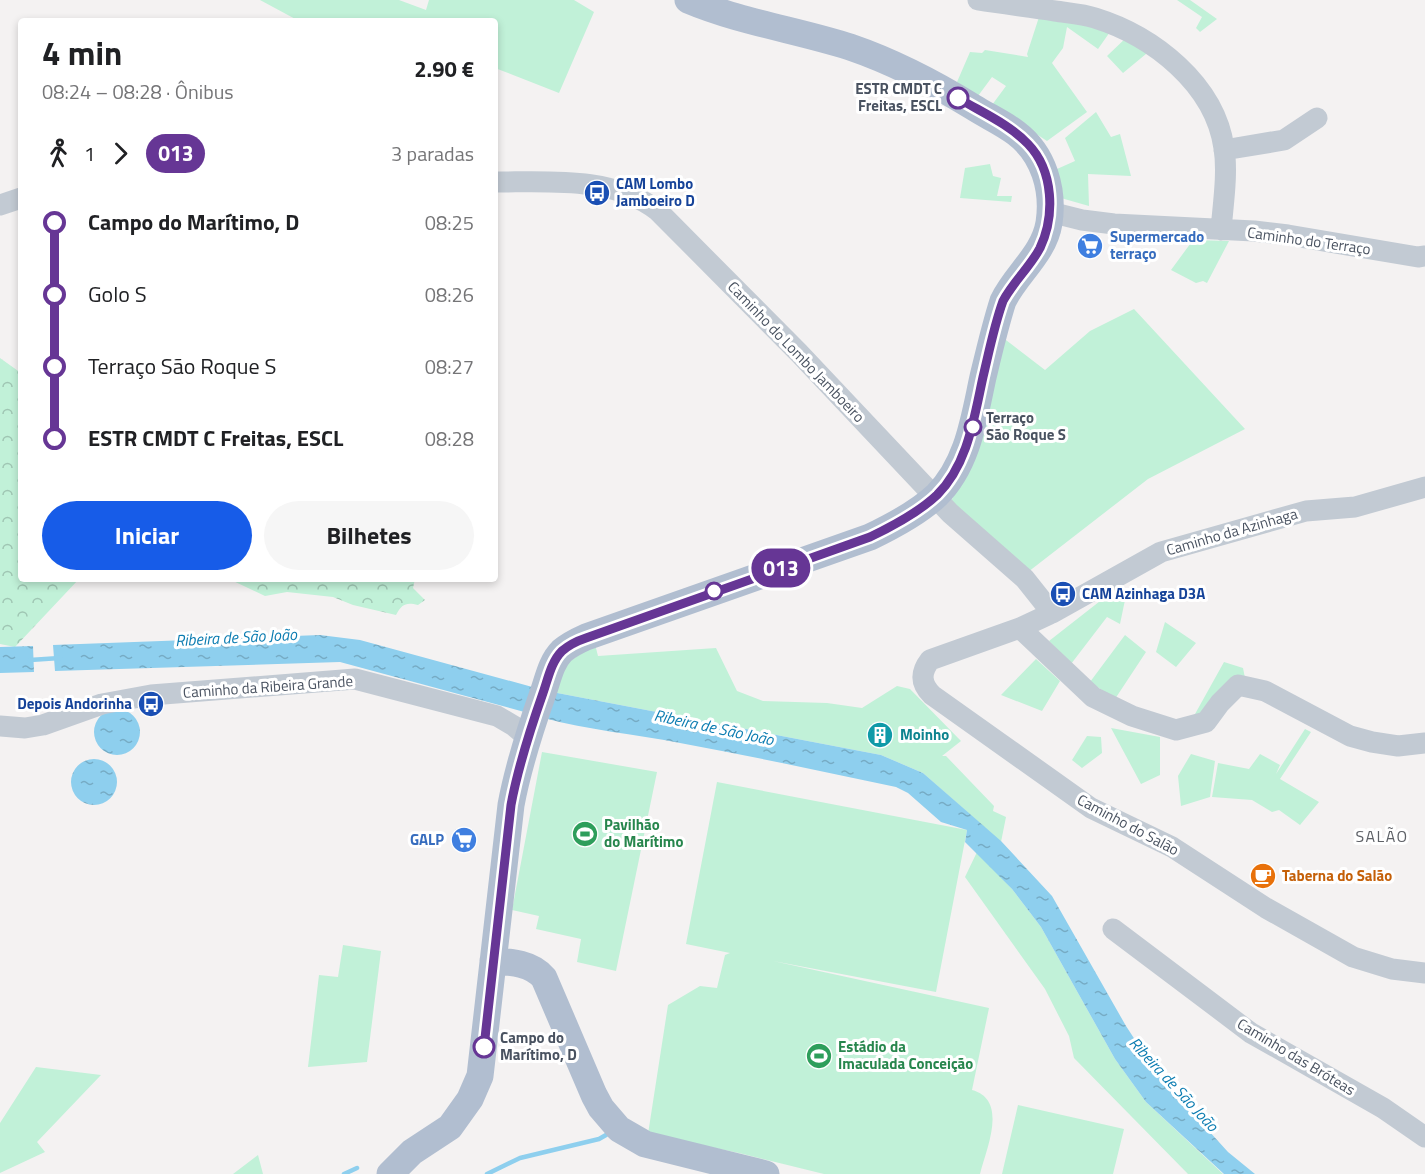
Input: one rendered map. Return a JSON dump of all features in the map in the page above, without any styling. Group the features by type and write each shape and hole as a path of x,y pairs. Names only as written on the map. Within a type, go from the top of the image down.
{"main road":[{"path":"390,1174 412,1152 450,1127 470,1100 480,1076 511,805 532,727 554,663 561,652 573,643 870,537 917,511 936,496 955,471 968,443 1003,301 1008,290 1038,251 1048,225 1050,199 1048,184 1038,159 1029,145 1016,133 906,69 850,47 713,10 688,0"},
{"path":"493,961 529,966 544,978 594,1095 619,1129 649,1146 766,1174"}],"street":[{"path":"978,0 1093,16 1115,24 1137,36 1172,61 1198,87 1214,113 1224,150 1221,230"},
{"path":"1224,150 1284,140 1317,118"},
{"name":"Caminho do Lombo Jamboeiro","path":"498,182 589,184 637,197 648,203 799,352 950,513 1025,579 1052,612"},
{"path":"0,206 18,199"},
{"name":"Caminho do Terraço","path":"1050,212 1082,220 1114,224 1288,235 1418,257 1425,256"},
{"name":"Caminho da Azinhaga","path":"1020,628 1161,552 1306,510 1356,507 1425,487"},
{"path":"1020,628 1093,697 1132,716 1176,730 1206,722 1238,685 1265,691 1350,736 1398,746 1425,743"},
{"name":"Caminho do Salão","path":"1020,628 930,660 923,673 922,681 925,688 1091,808 1173,847 1266,908 1353,957 1392,969 1425,973"},
{"name":"Caminho da Ribeira Grande","path":"0,726 25,728 42,725 102,704 151,695 355,679 497,716 514,726 532,727"},
{"name":"Caminho das Bróteas","path":"1113,928 1251,1034 1383,1108 1425,1137"}],"green space":[{"path":"260,0 399,0 426,10 429,0 574,0 594,12 559,93 498,69 498,18 293,18"},
{"path":"1177,0 1190,0 1217,19 1200,32 1196,28 1202,17"},
{"path":"1039,17 1112,29 1098,49 1067,27 1063,48 1052,63 1087,112 1047,141 992,105 1006,86 992,77 978,96 957,82 970,52 982,53 985,50 1028,57"},
{"path":"1129,35 1152,49 1123,73 1107,56"},
{"path":"1096,112 1111,137 1120,134 1131,176 1088,174 1089,206 1054,196 1057,169 1075,161 1065,138"},
{"path":"990,164 993,176 1001,178 997,196 1012,196 1011,202 960,198 965,168"},
{"path":"1193,240 1229,241 1207,283 1203,281 1196,283 1171,270"},
{"path":"1134,309 1245,429 1148,479 1028,572 951,501 980,445 1002,337 1045,370 1090,331"},
{"path":"0,358 18,371 18,582 76,582 15,647 0,644"},
{"path":"235,582 414,582 413,588 425,600 418,605 405,605 396,615 353,605 333,597 287,592 265,596"},
{"path":"1118,587 1125,600 1120,624 1107,617 1071,664 1049,641"},
{"path":"1165,622 1196,643 1176,667 1156,652"},
{"path":"1125,635 1146,652 1115,699 1090,682"},
{"path":"595,644 598,656 716,648 737,691 763,701 827,703 862,708 897,686 910,689 961,741 942,756 946,756 994,806 993,811 1006,817 1001,842 923,773 881,755 552,692 560,668"},
{"path":"1036,659 1060,681 1042,711 1001,695"},
{"path":"1224,662 1243,668 1246,683 1190,723"},
{"path":"1111,728 1160,737 1160,775 1141,784"},
{"path":"1305,729 1311,732 1280,779 1319,802 1300,825 1279,810 1272,812 1252,800 1212,797 1218,763 1249,769 1260,754 1280,765 1276,774"},
{"path":"1087,736 1101,737 1102,753 1082,768 1072,760"},
{"name":"Pavilhão do Marítimo","path":"542,752 657,772 616,971 577,962 581,939 536,929 539,916 512,910"},
{"path":"1191,754 1215,761 1210,797 1181,806 1178,776"},
{"path":"717,782 967,830 936,992 773,961 989,1008 972,1090 983,1095 990,1104 992,1114 990,1139 980,1174 824,1174 648,1134 668,1005 700,986 717,988 725,955 730,953 686,944"},
{"path":"977,852 1012,889 1041,927 1115,1059 1146,1102 1223,1174 1188,1174 1074,1058 1069,1036 1045,989 965,877"},
{"path":"343,945 381,951 367,1062 308,1067 319,975 338,977"},
{"path":"36,1067 101,1075 37,1142 45,1152 0,1173 0,1123"},
{"path":"1018,1105 1124,1129 1113,1174 1002,1174"},
{"path":"258,1155 263,1174 233,1174"}],"water":[{"path":"320,635 360,640 536,688 528,713 340,662 55,671 53,645"},
{"path":"33,646 34,672 0,673 0,647"},
{"path":"552,692 881,755 923,773 1001,841 1052,896 1126,1026 1158,1075 1228,1152 1255,1174 1224,1174 1146,1102 1115,1059 1041,927 1012,889 965,842 967,830 941,822 908,793 896,787 734,753 577,726 544,718"},
{"path":"117,709 133,716 140,732 133,748 117,755 101,748 94,732 101,716"},
{"path":"94,759 110,766 117,782 110,798 94,805 78,798 71,782 78,766"}],"waterway":[{"name":"Ribeira de São João","path":"30,660 60,658"},
{"path":"487,1174 520,1158 599,1139 606,1135"},
{"path":"344,1174 357,1168"}],"bus line":[{"name":"013","path":"484,1047 511,805 521,759 535,716 554,663 561,652 573,643 586,638 870,537 917,511 936,496 955,471 972,429 998,315 1008,290 1038,251 1044,238 1048,225 1050,199 1043,171 1029,145 1016,133 958,98"}],"place":[{"name":"ESTR CMDT C Freitas, ESCL","path":"958,98"},
{"name":"CAM Lombo Jamboeiro D","path":"597,193"},
{"name":"Supermercado terraço","path":"1090,246"},
{"name":"Terraço São Roque S","path":"973,427"},
{"name":"CAM Azinhaga D3A","path":"1063,594"},
{"name":"Depois Andorinha","path":"151,704"},
{"name":"Moinho","path":"880,735"},
{"name":"Pavilhão do Marítimo","path":"585,834"},
{"name":"GALP","path":"464,840"},
{"name":"Taberna do Salão","path":"1263,876"},
{"name":"Campo do Marítimo, D","path":"484,1047"},
{"name":"Estádio da Imaculada Conceição","path":"819,1056"}],"district":[{"name":"SALÃO","path":"1382,836"}]}
